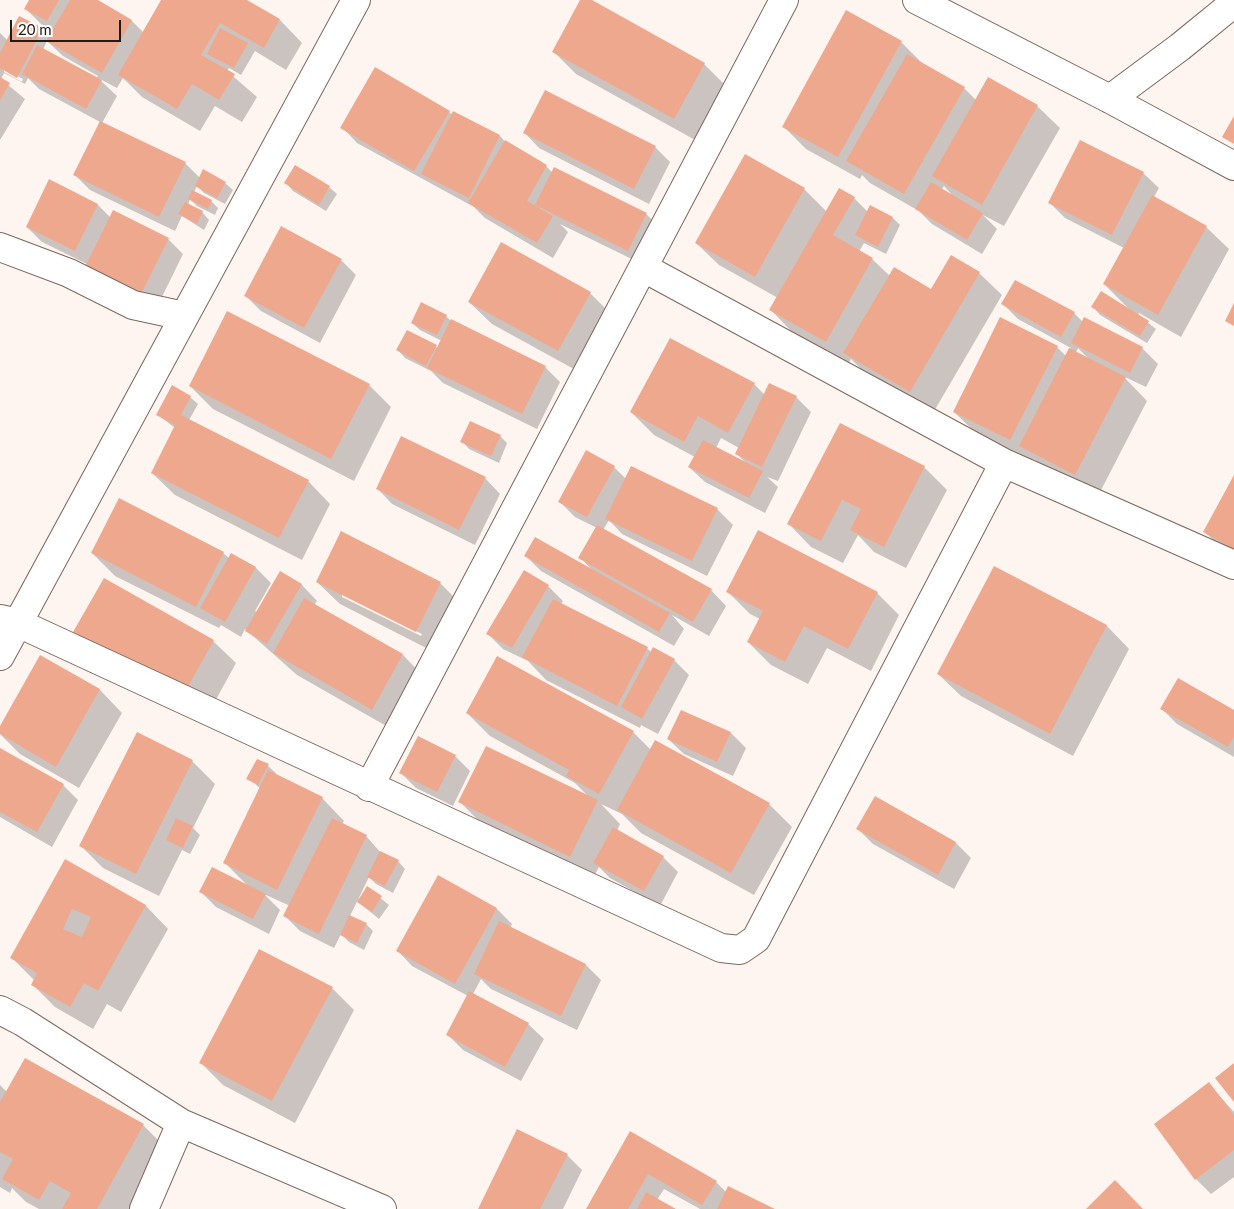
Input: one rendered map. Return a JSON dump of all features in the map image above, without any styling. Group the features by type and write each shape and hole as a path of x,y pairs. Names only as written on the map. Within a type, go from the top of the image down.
{"street":[{"path":"0,656 9,621 184,316 356,0"},
{"path":"369,787 784,0"},
{"path":"917,0 1110,99 1234,166"},
{"path":"1110,99 1180,47 1234,3"},
{"path":"0,247 69,273 133,305 184,316"},
{"path":"644,268 1004,463 1234,565"},
{"path":"9,621 722,948 740,950 756,939 1004,463"},
{"path":"0,1010 23,1022 181,1123 382,1209"},
{"path":"144,1209 181,1123"}],"building":[{"path":"29,0 59,0 47,21 24,9"},
{"path":"70,0 98,0 132,20 102,73 46,41"},
{"path":"161,0 247,0 280,19 264,48 220,23 201,55 235,74 219,100 192,84 177,109 118,75"},
{"path":"580,0 592,0 705,63 674,119 552,52"},
{"path":"846,10 902,41 838,157 782,127"},
{"path":"19,16 43,28 17,78 0,68 0,53"},
{"path":"220,28 248,43 234,68 207,54"},
{"path":"37,45 102,80 86,109 22,74"},
{"path":"907,54 965,87 904,194 846,161"},
{"path":"375,67 450,111 414,171 340,128"},
{"path":"0,77 10,83 0,100"},
{"path":"988,77 1038,105 982,205 932,176"},
{"path":"545,90 656,146 634,189 523,133"},
{"path":"453,111 500,135 469,198 421,174"},
{"path":"1234,116 1234,144 1222,137"},
{"path":"100,121 186,162 159,217 73,175"},
{"path":"505,140 547,165 527,201 553,216 537,243 468,203"},
{"path":"1080,140 1144,172 1112,235 1048,203"},
{"path":"745,154 805,188 755,277 695,243"},
{"path":"295,165 330,186 319,205 284,183"},
{"path":"554,167 647,213 628,251 535,205"},
{"path":"203,169 226,182 217,198 195,186"},
{"path":"49,179 98,204 75,251 26,227"},
{"path":"931,182 983,213 967,240 915,209"},
{"path":"839,188 855,197 833,235 873,258 826,342 769,310"},
{"path":"192,190 212,200 208,209 188,199"},
{"path":"1152,195 1207,226 1158,315 1103,284"},
{"path":"185,202 203,211 197,224 178,214"},
{"path":"870,205 893,217 878,247 855,235"},
{"path":"113,210 169,238 142,292 86,265"},
{"path":"281,226 342,259 304,328 244,296"},
{"path":"501,242 591,292 558,351 468,302"},
{"path":"951,255 980,272 910,392 843,353 894,267 931,289"},
{"path":"1015,280 1075,312 1061,337 1001,304"},
{"path":"1101,291 1149,321 1140,336 1091,307"},
{"path":"421,302 447,315 437,335 411,323"},
{"path":"1234,303 1234,326 1225,321"},
{"path":"227,311 370,384 331,459 189,386"},
{"path":"1000,317 1058,346 1010,440 953,412"},
{"path":"1084,317 1143,347 1130,373 1071,343"},
{"path":"451,319 546,366 522,414 427,368"},
{"path":"407,330 437,345 426,366 396,350"},
{"path":"670,338 755,383 728,433 698,416 684,442 630,412"},
{"path":"1069,348 1126,377 1075,475 1019,446"},
{"path":"769,383 797,396 762,467 735,454"},
{"path":"172,385 191,396 181,415 309,480 279,538 151,473 175,425 156,415"},
{"path":"470,421 501,435 491,456 460,442"},
{"path":"840,423 925,466 884,547 850,530 861,509 842,500 821,541 787,524"},
{"path":"401,436 486,477 459,530 376,489"},
{"path":"703,440 763,471 749,498 688,467"},
{"path":"586,450 615,466 587,517 558,502"},
{"path":"631,466 718,508 692,561 605,519"},
{"path":"1234,475 1234,549 1203,532"},
{"path":"119,498 224,552 196,607 91,553"},
{"path":"597,525 712,589 693,622 578,558"},
{"path":"758,530 878,592 848,649 804,626 785,662 747,642 763,611 726,592"},
{"path":"341,531 441,582 416,632 316,582"},
{"path":"535,537 670,613 659,632 524,556"},
{"path":"231,553 256,567 225,622 200,608"},
{"path":"994,566 1107,625 1050,734 937,674"},
{"path":"524,570 549,585 512,648 486,634"},
{"path":"280,571 302,584 267,644 245,631"},
{"path":"104,578 214,640 184,694 73,632"},
{"path":"304,598 403,654 372,710 273,653"},
{"path":"553,599 648,647 617,706 522,657"},
{"path":"653,647 675,659 642,719 621,707"},
{"path":"40,655 100,689 56,767 0,734 0,726"},
{"path":"497,656 634,731 599,794 566,776 569,770 466,713"},
{"path":"1178,678 1234,710 1234,737 1228,747 1160,709"},
{"path":"681,710 731,732 717,762 667,739"},
{"path":"137,732 193,760 136,874 79,846"},
{"path":"418,736 456,755 437,792 399,773"},
{"path":"655,740 770,803 731,873 617,810"},
{"path":"486,746 598,800 570,857 458,802"},
{"path":"0,748 64,784 37,832 0,812"},
{"path":"257,759 269,764 258,785 246,779"},
{"path":"268,770 323,797 277,890 223,863"},
{"path":"875,796 956,842 938,875 856,829"},
{"path":"176,818 193,826 183,848 166,840"},
{"path":"332,818 367,835 319,934 283,916"},
{"path":"613,827 664,856 644,891 593,863"},
{"path":"380,851 399,860 385,886 367,877"},
{"path":"65,859 146,905 98,991 84,983 70,1007 31,985 37,973 10,958","holes":["72,909 91,917 82,937 63,929"]},
{"path":"212,867 266,894 253,919 199,892"},
{"path":"438,875 497,908 455,984 396,951"},
{"path":"367,886 382,896 372,912 357,902"},
{"path":"349,915 367,923 357,943 340,935"},
{"path":"499,921 586,964 561,1016 474,974"},
{"path":"259,949 333,987 272,1101 199,1063"},
{"path":"469,991 529,1023 505,1067 446,1035"},
{"path":"25,1058 144,1124 97,1209 62,1209 71,1193 50,1181 39,1200 2,1179 13,1159 0,1152 0,1102"},
{"path":"1234,1063 1234,1102 1215,1078"},
{"path":"1209,1082 1234,1115 1234,1150 1195,1180 1154,1124"},
{"path":"517,1129 568,1154 540,1209 478,1209"},
{"path":"630,1131 717,1181 702,1205 648,1174 628,1209 586,1209"},
{"path":"1115,1180 1143,1209 1086,1209"},
{"path":"728,1186 775,1209 717,1209"},
{"path":"646,1192 676,1209 637,1209"}]}
